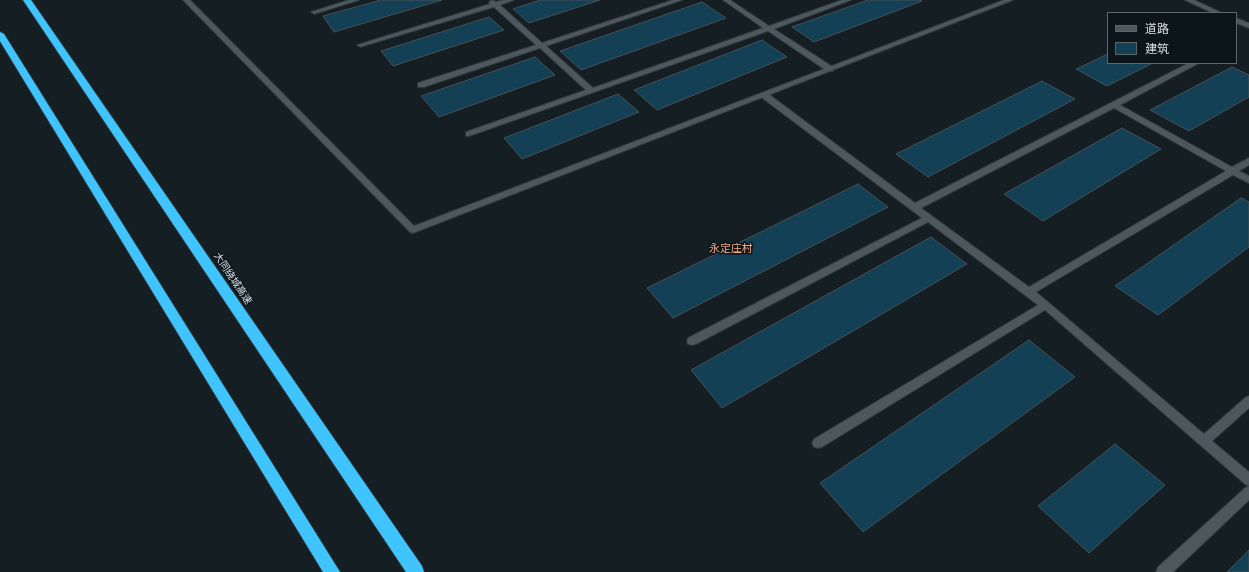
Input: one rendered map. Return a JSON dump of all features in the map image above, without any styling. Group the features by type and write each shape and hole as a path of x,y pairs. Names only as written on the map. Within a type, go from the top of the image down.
{"highway":[{"name":"大同绕城高速","path":"27,0 416,572"},
{"path":"0,34 332,572"}],"street":[{"path":"186,0 413,230 1010,0"},
{"path":"314,12 356,0"},
{"path":"362,45 492,2 511,0"},
{"path":"421,85 679,0"},
{"path":"726,0 830,69"},
{"path":"469,134 848,0"},
{"path":"1188,0 1217,12"},
{"path":"492,2 592,91"},
{"path":"1237,20 1249,26"},
{"path":"915,207 1193,64"},
{"path":"764,94 1046,305 1249,480"},
{"path":"1113,104 1249,180"},
{"path":"1029,292 1249,161"},
{"path":"692,341 929,218"},
{"path":"818,443 1046,305"},
{"path":"1204,441 1249,401"},
{"path":"1163,572 1249,492"}],"building":[{"path":"381,0 442,0 334,32 323,16"},
{"path":"540,0 600,0 529,23 513,9"},
{"path":"868,0 922,1 814,42 792,27"},
{"path":"702,2 726,18 581,70 560,51"},
{"path":"489,17 504,30 393,66 381,51"},
{"path":"762,40 787,57 657,110 634,90"},
{"path":"1107,54 1107,64 1151,64 1107,86 1076,69"},
{"path":"535,57 555,75 439,117 421,96"},
{"path":"1232,67 1249,75 1249,97 1189,131 1150,110"},
{"path":"1042,81 1075,99 928,177 896,154"},
{"path":"618,94 639,112 522,159 504,138"},
{"path":"1122,128 1161,149 1043,221 1004,194"},
{"path":"858,184 888,207 673,318 647,288"},
{"path":"1241,198 1249,202 1249,247 1158,315 1115,286"},
{"path":"931,237 967,264 722,408 691,370"},
{"path":"1029,340 1075,377 863,532 820,483"},
{"path":"1115,444 1165,485 1089,553 1038,506"},
{"path":"1249,550 1249,572 1227,572"}],"district":[{"name":"永定庄村","path":"731,250"}]}
